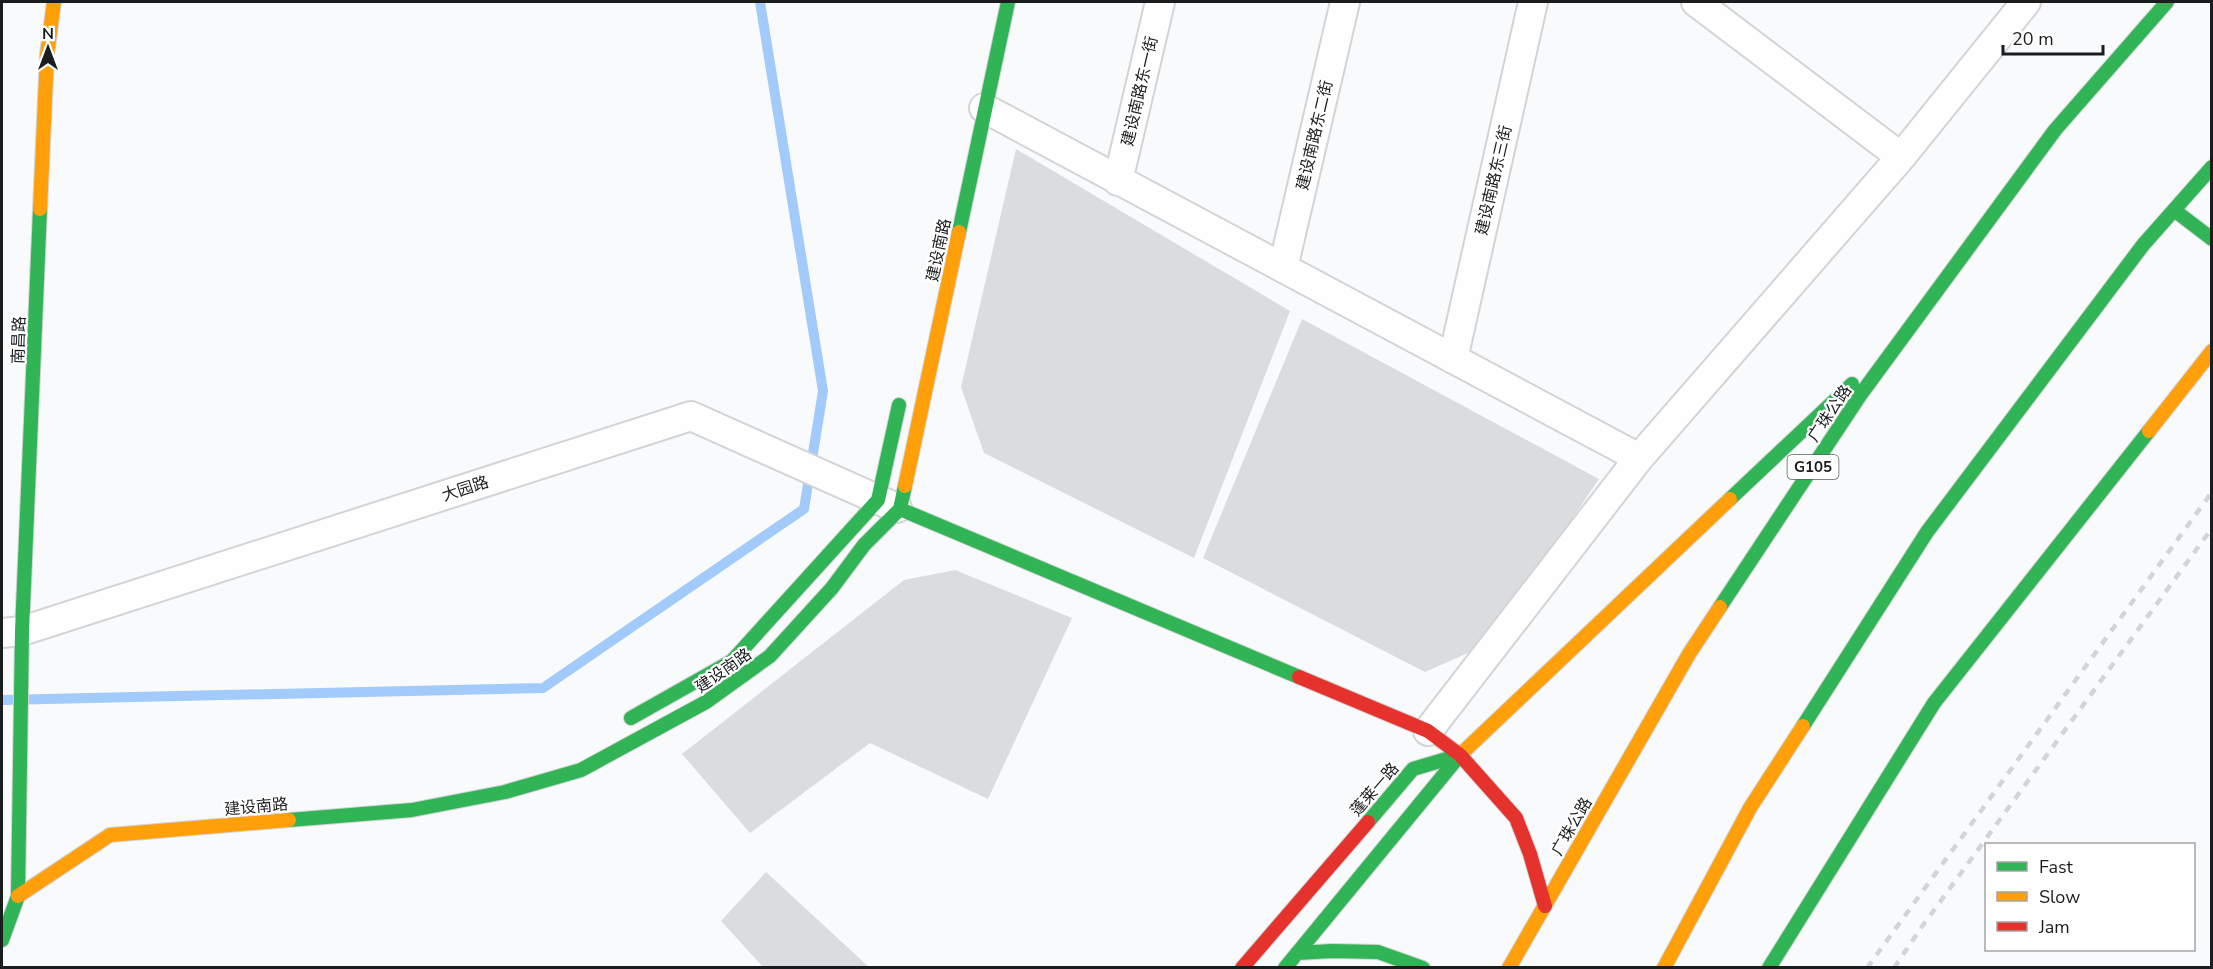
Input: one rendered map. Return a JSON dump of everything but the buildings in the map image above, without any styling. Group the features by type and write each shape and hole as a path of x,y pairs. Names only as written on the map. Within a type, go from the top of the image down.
{"main road":[{"name":"南昌路","path":"18,896 12,632 47,55 54,2"},
{"name":"建设南路","path":"18,896 110,835 412,810 505,792 581,770 706,702 770,656 832,588 864,545 889,505 1008,2"},
{"name":"广珠公路","path":"1509,968 1689,654 1861,394 2055,130 2167,2"},
{"path":"1664,968 1750,808 1927,532 2143,246 2211,167"},
{"path":"2174,210 2211,239"},
{"path":"1286,968 1460,755 1905,334"},
{"path":"1769,968 1934,703 2211,351"},
{"path":"621,723 732,661 889,505 901,396"},
{"path":"889,505 1428,731 1460,755 1516,818 1530,854 1545,906"},
{"name":"蓬莱一路","path":"1242,968 1413,769 1460,755"},
{"path":"7,887 17,869 37,858"},
{"path":"2,940 18,896"},
{"path":"1297,953 1378,952 1422,968"}],"street":[{"name":"建设南路东一街","path":"1118,181 1160,2"},
{"name":"建设南路东二街","path":"1282,268 1345,2"},
{"name":"建设南路东三街","path":"1453,359 1532,2"},
{"path":"1696,2 1901,157"},
{"path":"1428,731 1639,458 1901,157 2026,2"},
{"path":"984,108 1639,458"},
{"name":"大园路","path":"12,632 691,416 889,505"}],"waterway":[{"path":"2,700 543,688 804,509 823,391 760,2"}],"railway":[{"path":"1867,968 2212,492"},
{"path":"1894,968 2212,528"}],"traffic: fast":[{"path":"959,232 1008,2"},
{"path":"1720,607 1861,394 2055,130 2167,2"},
{"path":"1803,726 1927,532 2143,245 2212,167"},
{"path":"2,940 18,896 22,631 40,209"},
{"path":"2174,210 2212,239"},
{"path":"1730,499 1852,384"},
{"path":"631,718 732,661 878,500 899,405"},
{"path":"1769,968 1934,703 2149,431"},
{"path":"289,820 412,810 505,792 581,770 706,702 770,656 832,588 864,545 900,509 905,486"},
{"path":"900,509 1299,677"},
{"path":"1368,822 1413,769 1460,755"},
{"path":"1285,968 1460,755"},
{"path":"1297,953 1378,952 1423,968"}],"traffic: slow":[{"path":"40,209 47,55 54,2"},
{"path":"905,486 959,232"},
{"path":"2149,431 2212,351"},
{"path":"1460,755 1730,499"},
{"path":"1509,968 1689,654 1720,607"},
{"path":"1664,968 1750,808 1803,726"},
{"path":"18,896 110,835 289,820"}],"traffic: jam":[{"path":"1299,677 1428,731 1460,755 1516,818 1530,854 1545,906"},
{"path":"1242,968 1368,822"}]}
